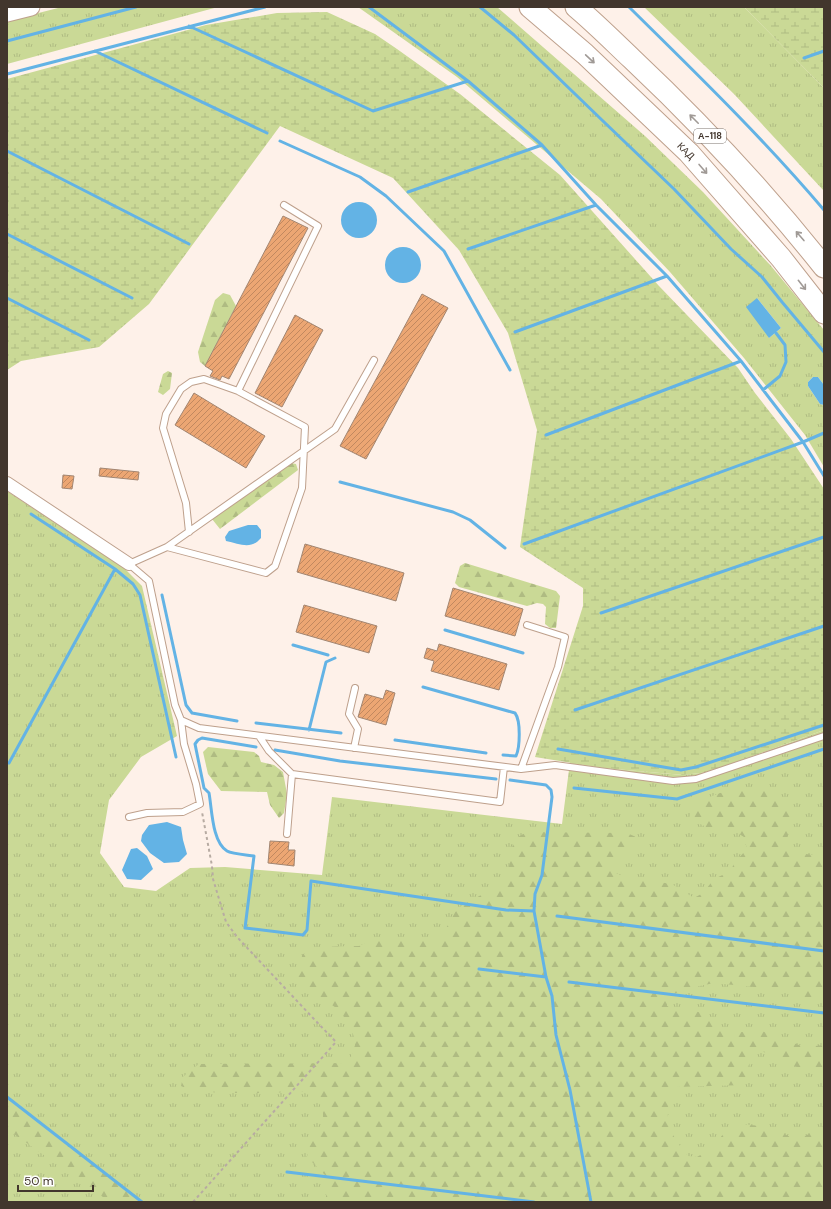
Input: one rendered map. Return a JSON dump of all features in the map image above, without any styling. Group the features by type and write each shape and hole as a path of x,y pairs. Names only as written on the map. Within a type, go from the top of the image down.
{"highway":[{"name":"КАД","path":"530,7 689,153 781,258 824,313"},
{"name":"А-118","path":"580,10 707,132 802,239 824,267"}],"main road":[{"path":"7,13 31,7"},
{"path":"518,7 560,33"}],"street":[{"path":"7,483 129,564"}],"lane":[{"path":"238,390 318,226 284,205"},
{"path":"129,817 147,813 183,812 200,804 196,784 184,744 181,720 175,705 148,581 129,564 167,547 335,429 374,360"},
{"path":"167,547 266,573 275,566 302,488 305,427 238,390 204,379 191,382 181,389 166,414 163,428 186,503 189,532"},
{"path":"521,769 558,667 565,637 527,625"},
{"path":"354,748 358,729 350,714 355,688"},
{"path":"181,720 199,728 504,767 521,769 556,765 673,781 696,779 824,736"},
{"path":"259,736 269,751 292,774 500,802 504,767"},
{"path":"287,834 292,774"}],"path":[{"path":"193,1202 336,1042 237,937 226,922 213,879 212,866 200,804"}],"green space":[{"path":"62,7 218,7 7,64 7,21"},
{"path":"358,7 497,7 645,136 703,192 771,266 824,330 824,385 818,377 813,377 808,382 808,386 820,404 824,405 824,467 805,435 744,358 670,272 601,199 457,77","holes":["757,298 781,328 769,338"]},
{"path":"644,7 744,7 824,88 824,191 734,94"},
{"path":"744,7 824,7 824,88"},
{"path":"327,12 375,34 397,49 460,94 560,175 659,286 738,368 755,393 791,439 824,489 824,730 709,772 683,775 603,768 535,757 583,606 583,588 520,547 537,430 508,333 459,250 393,178 280,126 149,304 99,347 21,361 7,370 7,79 206,25 277,13"},
{"path":"223,293 230,295 236,306 205,366 200,362 198,352 215,300"},
{"path":"168,371 172,373 170,389 163,395 158,392 163,374"},
{"path":"291,463 296,464 298,470 220,529 212,519"},
{"path":"7,491 124,568 142,586 177,736 141,757 109,800 100,853 124,887 156,891 190,868 225,867 322,875 332,797 562,824 570,762 603,768 683,775 709,772 824,730 824,1202 7,1202"},
{"path":"465,563 556,591 560,596 556,628 550,628 545,624 546,607 543,604 537,603 527,606 459,587 455,583 460,566"},
{"path":"208,747 254,752 259,756 261,762 274,765 283,772 287,794 284,813 279,818 270,805 267,792 221,791 208,774 203,752"},
{"path":"774,788 781,795 792,821 784,847 790,853 818,855 824,852 824,1000 811,1001 785,990 714,983 685,989 668,997 667,1006 704,1013 712,1018 722,1033 762,1031 804,1047 824,1045 824,1073 789,1065 760,1050 748,1066 745,1085 676,1087 669,1104 668,1119 669,1126 683,1150 688,1156 697,1157 712,1148 724,1133 740,1124 771,1127 796,1140 824,1128 824,1202 326,1202 326,1176 307,1157 309,1147 323,1122 323,1113 320,1104 313,1097 297,1089 277,1093 221,1093 190,1090 181,1086 183,1077 199,1064 349,1063 355,1045 354,1036 344,1017 338,1009 296,982 295,972 303,954 320,947 359,946 376,937 435,939 441,935 459,908 486,893 503,879 509,866 514,843 521,835 529,832 627,833 636,837 636,847 629,853 612,861 608,869 624,877 672,884 694,898 703,893 714,879 731,871 734,863 747,849 744,837 736,832 706,827 689,818 697,802 720,793"},
{"path":"7,1097 142,1202 110,1202 7,1129"}],"water":[{"path":"359,202 372,207 377,220 372,233 359,238 346,233 341,220 346,207"},
{"path":"403,247 416,252 421,265 416,278 403,283 390,278 385,265 390,252"},
{"path":"757,298 781,328 769,338 746,307"},
{"path":"813,377 818,377 824,385 824,405 820,404 808,386 808,382"},
{"path":"248,525 257,525 261,530 261,538 257,542 249,545 241,545 226,541 225,537 229,531"},
{"path":"167,822 181,827 187,854 179,862 164,863 150,853 141,841 142,835 149,825"},
{"path":"137,848 147,856 153,869 141,880 127,879 122,870 131,849"}],"building":[{"path":"283,216 308,228 229,379 222,376 220,380 210,376 213,371 205,366"},
{"path":"422,294 448,308 366,459 340,446"},
{"path":"295,315 323,330 282,407 255,393"},
{"path":"194,393 265,436 246,468 175,425"},
{"path":"100,468 139,472 138,480 99,476"},
{"path":"63,475 74,476 72,489 62,488"},
{"path":"305,544 404,573 396,601 297,572"},
{"path":"453,588 523,609 515,636 445,616"},
{"path":"304,605 377,626 369,653 296,632"},
{"path":"439,644 507,664 499,690 431,671 434,661 424,658 427,648 437,651"},
{"path":"386,690 395,693 386,725 358,717 365,694 383,699"},
{"path":"270,841 289,842 288,850 295,850 294,866 268,863"}],"waterway":[{"path":"7,41 136,7"},
{"path":"7,74 265,7"},
{"path":"369,7 468,81 542,145 596,205 667,276 741,361 803,442 824,476"},
{"path":"480,7 514,35 674,189 731,249 762,277 824,352"},
{"path":"629,7 753,132 824,210"},
{"path":"189,26 373,111 468,81"},
{"path":"95,51 267,133"},
{"path":"804,58 824,51"},
{"path":"280,141 360,177 386,196 444,251 510,370"},
{"path":"408,192 542,145"},
{"path":"7,151 189,244"},
{"path":"468,249 596,205"},
{"path":"7,234 132,298"},
{"path":"515,332 667,276"},
{"path":"7,298 89,340"},
{"path":"763,390 780,376 786,362 785,345 776,333"},
{"path":"546,435 741,361"},
{"path":"524,544 824,433"},
{"path":"340,482 453,512 470,520 505,548"},
{"path":"31,514 115,569 133,584 140,595 176,757"},
{"path":"601,613 824,537"},
{"path":"9,763 115,569"},
{"path":"162,595 186,705 192,713 237,721"},
{"path":"575,710 824,626"},
{"path":"445,630 523,653"},
{"path":"293,645 328,655"},
{"path":"309,730 326,662 335,658"},
{"path":"423,687 515,713 519,728 519,741 516,756 503,755"},
{"path":"256,723 341,733"},
{"path":"558,749 681,770 696,767 824,725"},
{"path":"256,747 202,738 195,744 204,788 209,793 218,840 222,847 229,852 254,856 245,928 303,935 307,930 311,881 506,910 534,911"},
{"path":"395,740 486,753"},
{"path":"574,788 677,799 824,749"},
{"path":"275,750 340,761 496,779"},
{"path":"510,780 546,785 551,790 552,797 542,875 535,894 534,911 546,977 552,996 556,1035 570,1090 591,1202"},
{"path":"557,916 824,951"},
{"path":"479,969 546,977"},
{"path":"569,982 824,1013"},
{"path":"7,1097 142,1202"},
{"path":"287,1172 534,1202"}]}
